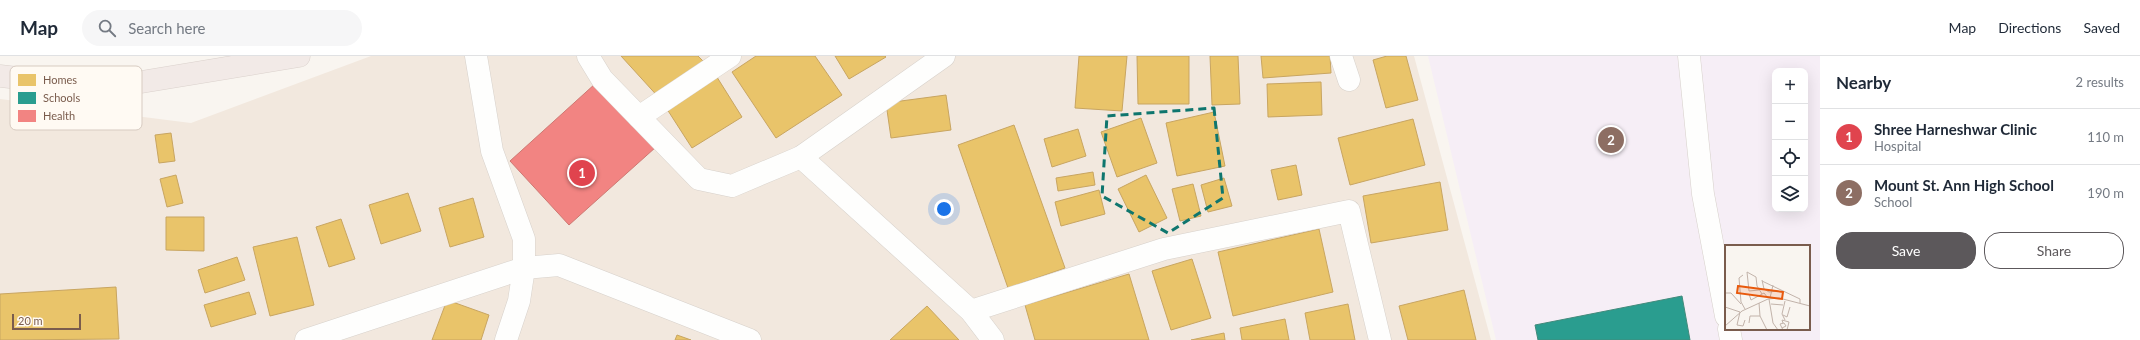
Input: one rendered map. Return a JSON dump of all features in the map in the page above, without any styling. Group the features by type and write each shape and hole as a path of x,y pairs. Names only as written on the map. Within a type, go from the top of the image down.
{"highway":[{"path":"142,82 299,56"},
{"path":"0,76 10,77"}],"street":[{"path":"476,56 492,151 524,239 524,268 519,301 506,340"},
{"path":"588,56 602,79 699,179 732,186 801,157 944,56"},
{"path":"640,117 730,56"},
{"path":"1341,56 1349,80"},
{"path":"1689,56 1703,194 1725,311"},
{"path":"801,157 971,311 993,340"},
{"path":"971,311 1164,249 1349,211 1380,340"},
{"path":"306,340 524,268 559,265 750,340"},
{"path":"1728,330 1731,340"}],"highlighted area":[{"path":"1214,108 1223,198 1168,233 1102,196 1107,116"}],"shaded area":[{"path":"371,56 1414,56 1491,340 0,340 0,99 10,100 10,130 142,130 142,117 191,123"},
{"path":"1428,56 1820,56 1820,340 1496,340"}],"building: Homes":[{"path":"621,56 698,56 705,63 662,101"},
{"path":"756,56 815,56 842,95 776,138 732,72"},
{"path":"835,56 885,56 886,57 849,79"},
{"path":"1079,56 1127,56 1122,111 1075,108"},
{"path":"1137,56 1189,56 1189,104 1138,104"},
{"path":"1210,56 1238,56 1240,104 1212,105"},
{"path":"1261,56 1330,56 1331,73 1263,78"},
{"path":"1387,56 1406,56 1418,100 1386,108 1373,60"},
{"path":"715,74 742,117 692,148 665,106"},
{"path":"1321,82 1322,115 1268,117 1267,84"},
{"path":"946,95 951,130 891,138 886,103"},
{"path":"1214,112 1225,166 1177,176 1166,123"},
{"path":"1141,118 1157,163 1117,177 1101,132"},
{"path":"1413,119 1425,165 1350,185 1338,138"},
{"path":"1014,125 1065,268 1008,288 958,145"},
{"path":"1078,129 1086,156 1052,167 1044,139"},
{"path":"171,133 175,161 159,163 155,135"},
{"path":"1296,165 1302,195 1278,200 1271,170"},
{"path":"1093,172 1095,185 1058,191 1056,178"},
{"path":"176,175 183,203 167,207 160,179"},
{"path":"1146,175 1167,218 1139,232 1118,189"},
{"path":"1224,178 1232,206 1208,212 1201,185"},
{"path":"1440,182 1448,230 1371,243 1363,196"},
{"path":"1193,184 1201,216 1180,221 1172,189"},
{"path":"1099,190 1105,214 1061,226 1055,202"},
{"path":"408,193 421,231 381,244 369,205"},
{"path":"473,198 484,237 450,247 439,208"},
{"path":"166,217 204,217 204,251 166,250"},
{"path":"341,219 355,259 329,267 316,227"},
{"path":"1319,229 1333,292 1233,316 1218,252"},
{"path":"297,237 314,305 270,316 253,247"},
{"path":"237,257 245,280 205,293 198,270"},
{"path":"1192,259 1211,318 1171,330 1152,271"},
{"path":"1129,274 1149,340 1035,340 1025,305"},
{"path":"116,287 119,339 0,340 0,294"},
{"path":"1464,290 1476,340 1408,340 1399,306"},
{"path":"249,292 256,314 211,327 204,305"},
{"path":"447,300 489,315 481,340 432,340"},
{"path":"1348,304 1355,340 1310,340 1305,313"},
{"path":"927,306 959,340 890,340"},
{"path":"1285,319 1289,340 1242,340 1240,328"},
{"path":"1224,333 1225,340 1191,340"},
{"path":"677,335 691,340 675,340"}],"building: Schools":[{"path":"1682,296 1690,340 1538,340 1535,325"}],"building: Health":[{"path":"596,83 656,147 569,225 510,161"}],"place":[{"name":"Mount St. Ann High School","path":"1611,140"},
{"name":"Shree Harneshwar Clinic","path":"582,173"}]}
